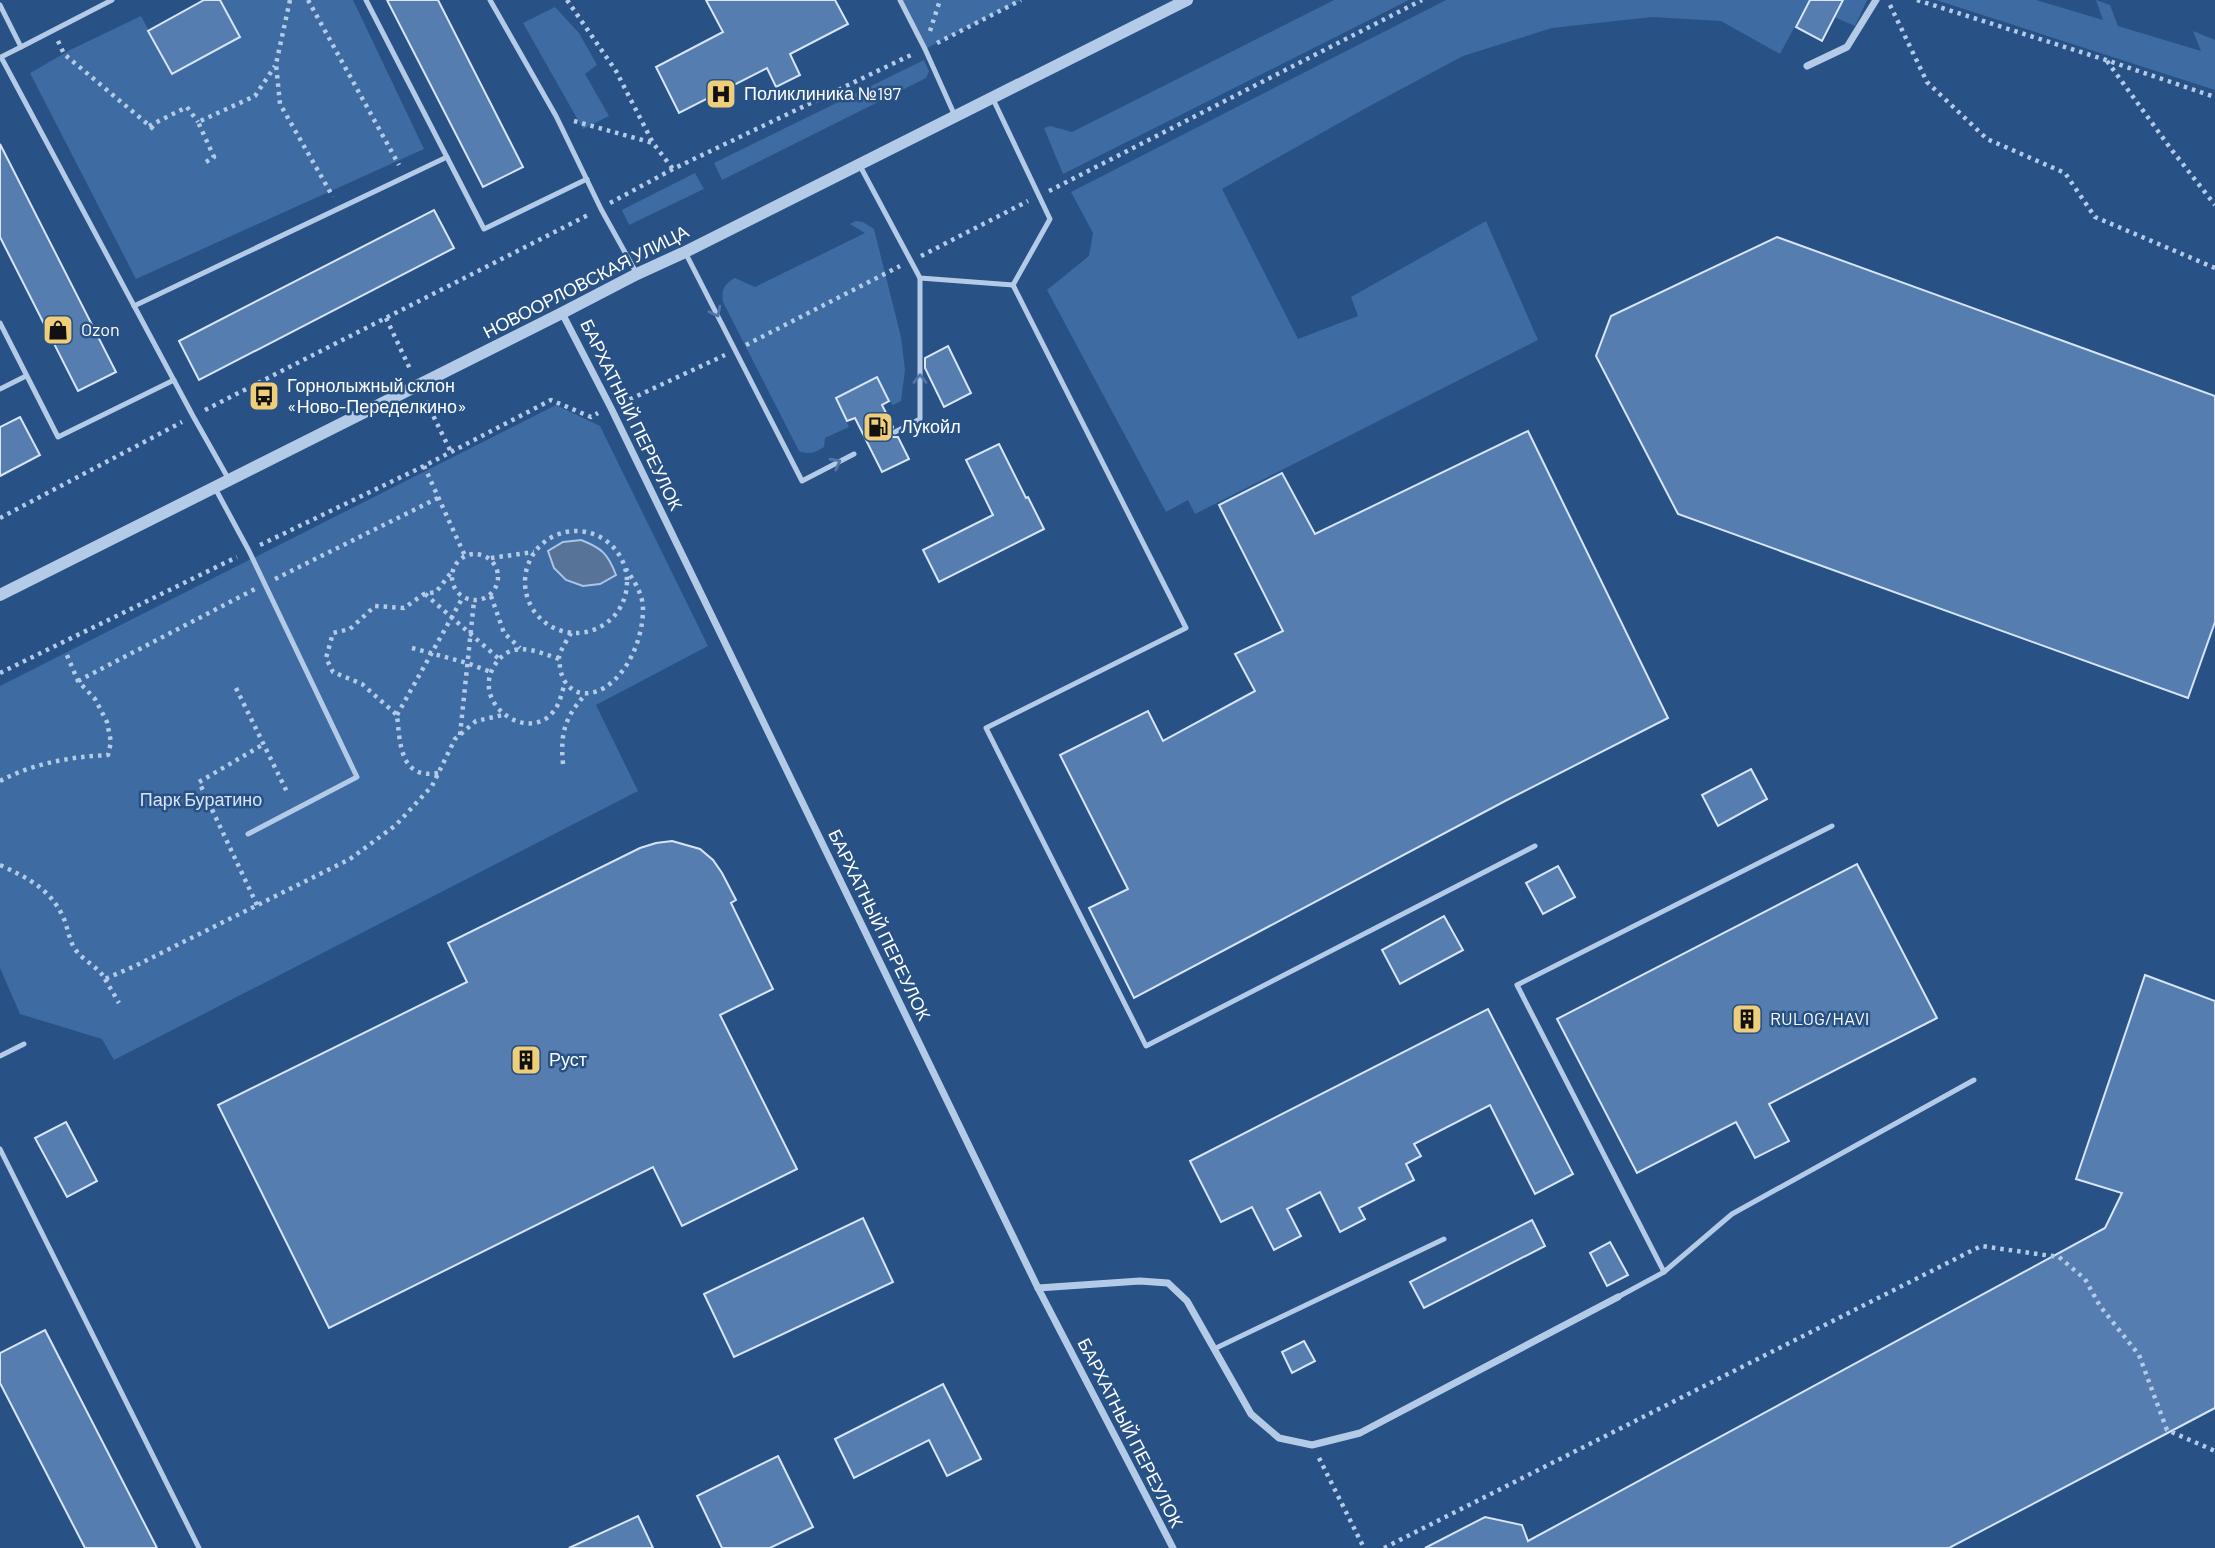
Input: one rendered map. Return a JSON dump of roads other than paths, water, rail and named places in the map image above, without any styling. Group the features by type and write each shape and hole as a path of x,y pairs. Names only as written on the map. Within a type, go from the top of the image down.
{"street":[{"name":"НОВООРЛОВСКАЯ УЛИЦА","path":"0,595 1187,0"},
{"path":"1807,66 1847,47 1876,0"},
{"name":"БАРХАТНЫЙ ПЕРЕУЛОК","path":"562,313 611,408 1038,1289 1172,1548"},
{"path":"1038,1289 1140,1280 1168,1283 1187,1301 1251,1414 1279,1438 1312,1445 1360,1433 1618,1297"}],"lane":[{"path":"112,0 1,57 230,481"},
{"path":"366,0 484,229 587,178"},
{"path":"490,0 556,116 601,209 637,274"},
{"path":"900,0 955,116"},
{"path":"0,5 21,47"},
{"path":"992,97 1051,219 1013,285"},
{"path":"134,306 447,157"},
{"path":"859,164 920,278 920,419 895,432"},
{"path":"685,251 803,481 854,454"},
{"path":"920,278 1013,285"},
{"path":"1013,285 1186,628 986,728 1146,1046 1535,846"},
{"path":"0,323 58,437 174,380"},
{"path":"0,389 26,376"},
{"path":"215,488 249,551 357,777 248,834"},
{"path":"1664,1272 1517,985 1832,826"},
{"path":"0,1056 24,1044"},
{"path":"1618,1297 1664,1272 1732,1213 1974,1080"},
{"path":"0,1149 199,1548"},
{"path":"1214,1349 1444,1239"}],"place":[{"name":"Поликлиника №197","path":"721,94"},
{"name":"Ozon","path":"58,330"},
{"name":"Горнолыжный склон «Ново-Переделкино»","path":"264,396"},
{"name":"Лукойл","path":"878,427"},
{"name":"RULOG/HAVI","path":"1747,1019"},
{"name":"Руст","path":"526,1060"}],"park label":[{"name":"Парк Буратино","path":"201,800"}]}
